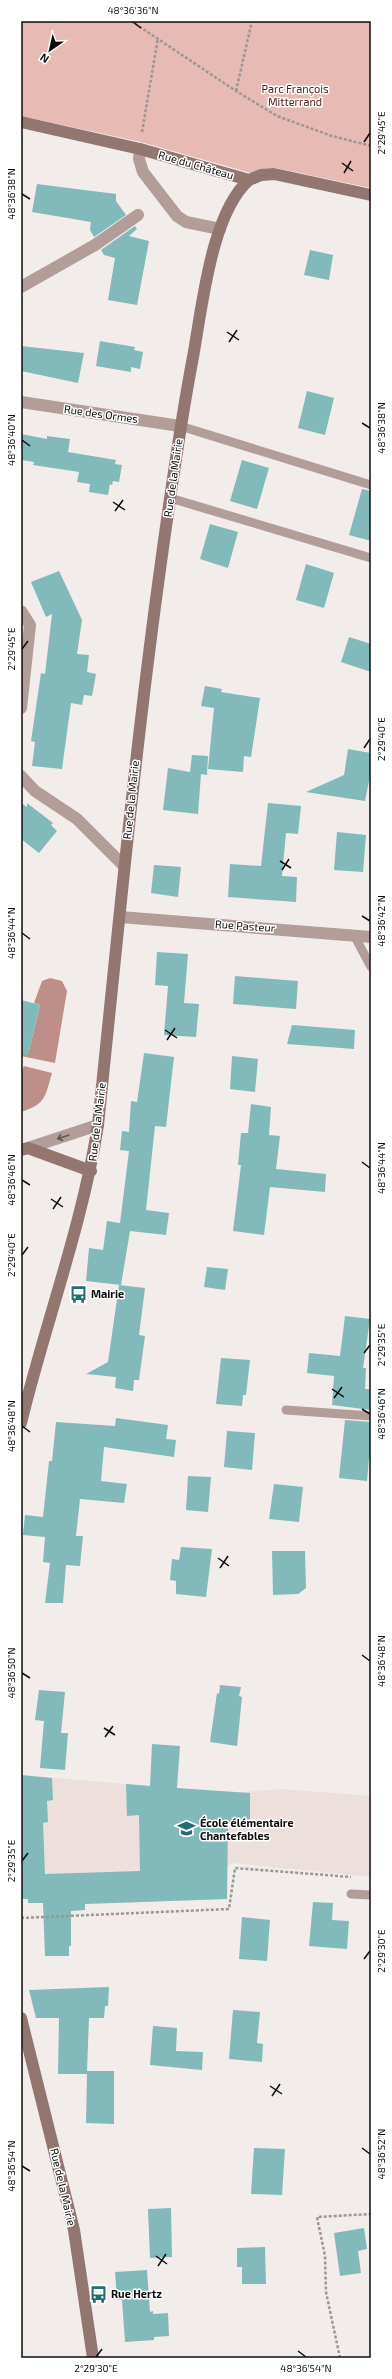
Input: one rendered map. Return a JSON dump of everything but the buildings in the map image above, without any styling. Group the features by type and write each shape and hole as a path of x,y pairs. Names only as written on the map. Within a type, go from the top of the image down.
{"street":[{"name":"Rue du Château","path":"21,122 140,148 249,180 261,175 274,174 371,195"},
{"path":"140,148 139,159 143,172 177,216 186,222 220,229"},
{"name":"Rue de la Mairie","path":"21,1423 35,1364 91,1171 98,1126 138,731 180,426 210,266 220,229 232,200 240,188 249,180"},
{"path":"21,286 95,245 138,215"},
{"name":"Rue des Ormes","path":"21,402 180,426"},
{"path":"21,611 30,625 21,708"},
{"path":"21,776 35,791 77,819 124,866"},
{"name":"Rue Pasteur","path":"120,917 371,937"},
{"path":"24,1149 98,1126"},
{"path":"24,1149 91,1171"},
{"name":"Rue de la Mairie","path":"21,2018 74,2230 93,2358"}],"lane":[{"path":"180,426 371,485"},
{"path":"170,498 371,558"},
{"path":"354,935 371,967"},
{"path":"286,1410 371,1416"},
{"path":"352,1894 371,1896"}],"path":[{"path":"131,21 236,91 278,116 332,136 371,146"},
{"path":"236,91 252,21"},
{"path":"140,148 158,38"},
{"path":"21,1918 229,1909 235,1868 358,1878"},
{"path":"340,2358 327,2299 325,2256 317,2217 371,2214"}],"shaded area":[{"path":"50,978 62,981 67,991 55,1063 21,1056 21,1053 29,1051 40,1005 34,1003 42,981"},
{"path":"24,1066 52,1073 46,1094 40,1102 35,1106 21,1112 21,1073"},
{"name":"École élémentaire Chantefables","path":"21,1775 232,1793 281,1789 371,1796 371,1877 233,1863 227,1867 227,1899 85,1904 85,1910 55,1911 54,1874 21,1876"}],"green space":[{"name":"Parc François Mitterrand","path":"21,21 371,21 371,188 276,168 263,169 251,173 141,142 21,116"}],"place":[{"name":"Mairie","path":"78,1294"},
{"name":"École élémentaire Chantefables","path":"187,1829"},
{"name":"Rue Hertz","path":"98,2294"}]}
